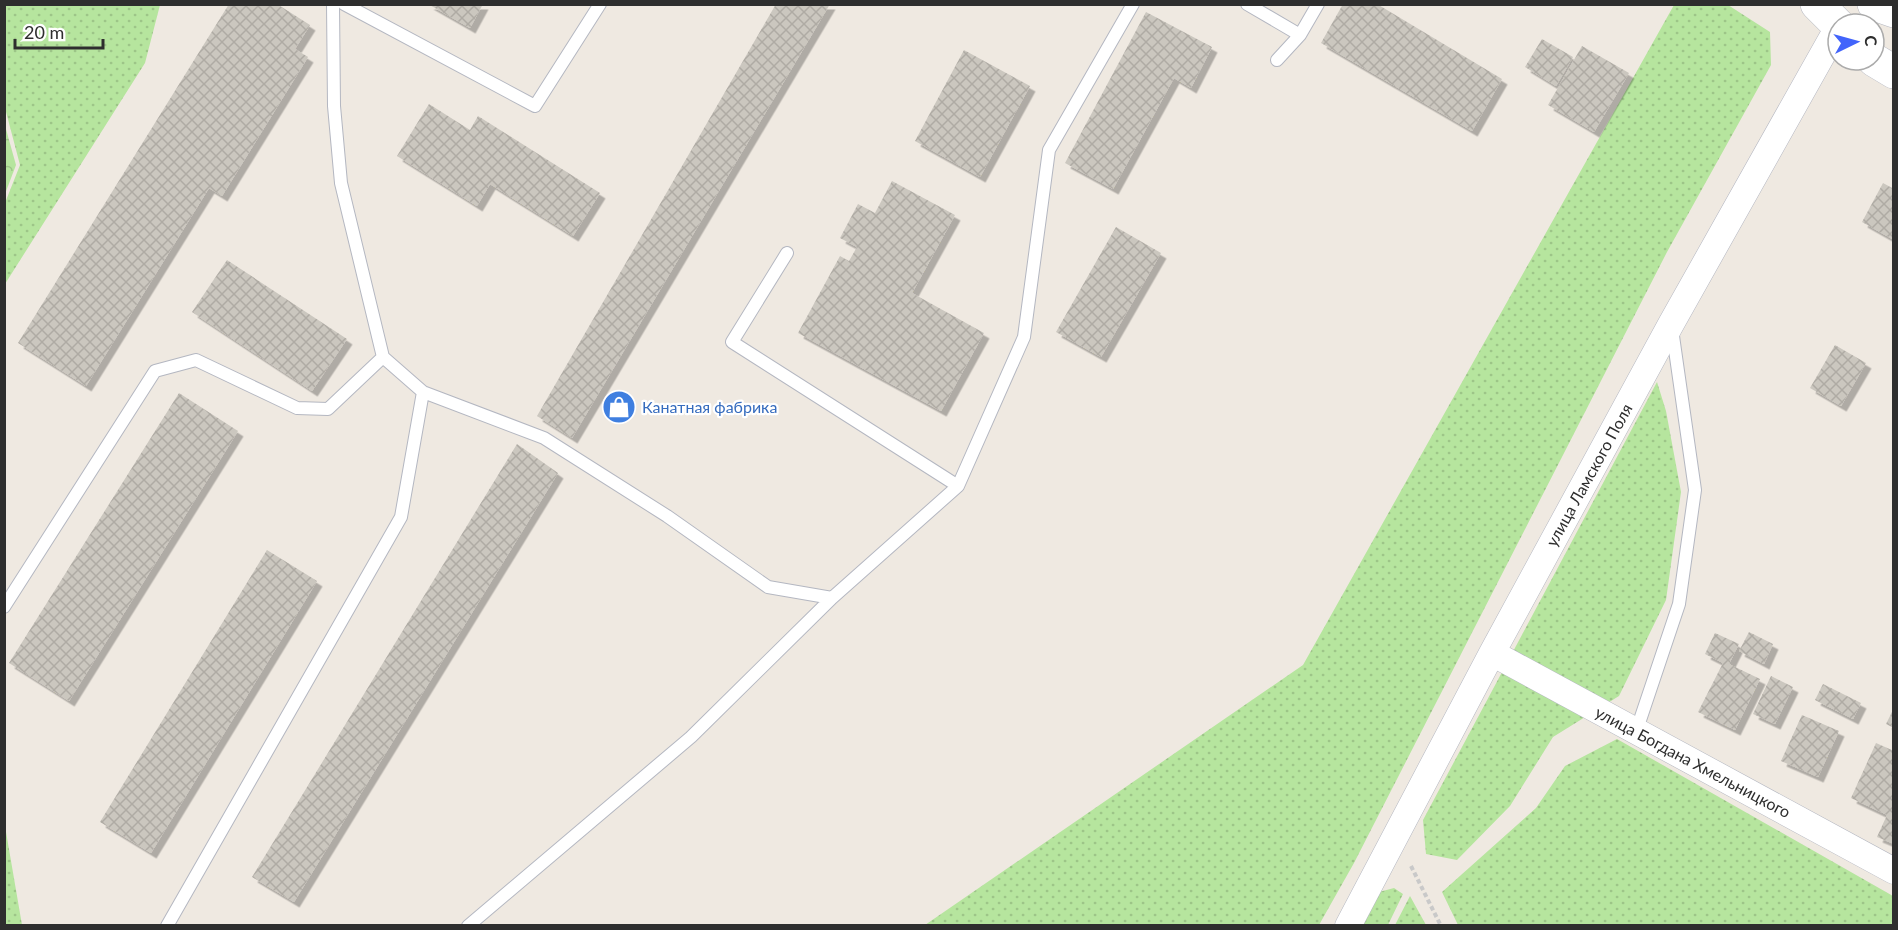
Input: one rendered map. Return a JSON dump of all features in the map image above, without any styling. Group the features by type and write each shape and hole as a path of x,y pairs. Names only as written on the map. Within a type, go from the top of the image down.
{"main road":[{"path":"1874,4 1893,11"}],"street":[{"name":"улица Ламского Поля","path":"1348,926 1492,653 1671,324 1826,47"},
{"name":"улица Богдана Хмельницкого","path":"1492,653 1893,871"}],"lane":[{"path":"333,4 334,106 341,183 383,357 423,392 544,438 667,516 768,586 832,598"},
{"path":"344,4 536,106 600,4"},
{"path":"468,926 691,737 832,598 958,486 1024,337 1050,150 1133,4"},
{"path":"1247,4 1300,35"},
{"path":"1277,60 1300,35 1318,4"},
{"path":"787,253 732,342 958,486"},
{"path":"1636,732 1679,604 1695,490 1671,324"},
{"path":"4,607 155,371 196,360 297,408 328,409 383,357"},
{"path":"167,926 401,517 423,392"}],"path":[{"path":"1396,836 1441,926"}],"green space":[{"path":"5,4 160,5 145,63 5,284 5,203 20,165 5,108"},
{"path":"1674,5 1728,5 1770,32 1771,65 1667,252 1354,863 1319,925 925,925 1303,665"},
{"path":"4,122 16,165 5,194 4,194"},
{"path":"1657,382 1666,411 1681,492 1666,600 1619,696 1553,737 1510,806 1457,860 1426,854 1423,820"},
{"path":"1617,739 1893,896 1893,925 1458,925 1442,892 1536,808 1565,766"},
{"path":"5,826 22,925 5,925"},
{"path":"1394,888 1403,894 1388,925 1361,926 1379,892"},
{"path":"1410,896 1426,925 1395,925"}],"building":[{"path":"229,4 277,4 310,25 295,49 308,57 222,196 209,188 86,386 18,343"},
{"path":"428,4 483,4 470,28"},
{"path":"776,4 830,4 572,438 537,416"},
{"path":"1343,4 1377,4 1502,79 1472,131 1321,43"},
{"path":"1146,12 1212,47 1191,88 1174,78 1113,189 1065,163"},
{"path":"1542,39 1573,57 1556,86 1525,67"},
{"path":"1582,46 1629,73 1594,132 1548,105"},
{"path":"964,50 1030,86 980,177 915,141"},
{"path":"429,104 470,130 478,116 600,193 573,236 490,184 477,206 397,156"},
{"path":"892,181 955,215 912,293 984,333 941,411 798,333 840,256 849,261 857,247 840,238 858,204 875,213"},
{"path":"1883,183 1894,189 1894,240 1862,222"},
{"path":"1116,227 1161,253 1101,357 1056,332"},
{"path":"227,260 347,339 312,391 192,312"},
{"path":"1835,345 1866,363 1841,406 1810,388"},
{"path":"179,393 238,431 69,701 9,663"},
{"path":"517,444 558,473 294,902 252,877"},
{"path":"267,550 317,581 151,853 100,822"},
{"path":"1749,632 1773,644 1764,664 1739,651"},
{"path":"1715,633 1739,644 1729,664 1760,679 1735,730 1698,712 1723,663 1705,654"},
{"path":"1771,676 1793,687 1775,724 1753,714"},
{"path":"1823,684 1861,703 1853,719 1815,700"},
{"path":"1894,708 1894,728 1886,724"},
{"path":"1802,715 1839,731 1818,777 1781,761"},
{"path":"1876,743 1894,751 1894,844 1877,837 1887,815 1851,798"}],"place":[{"name":"Канатная фабрика","path":"619,407"}]}
